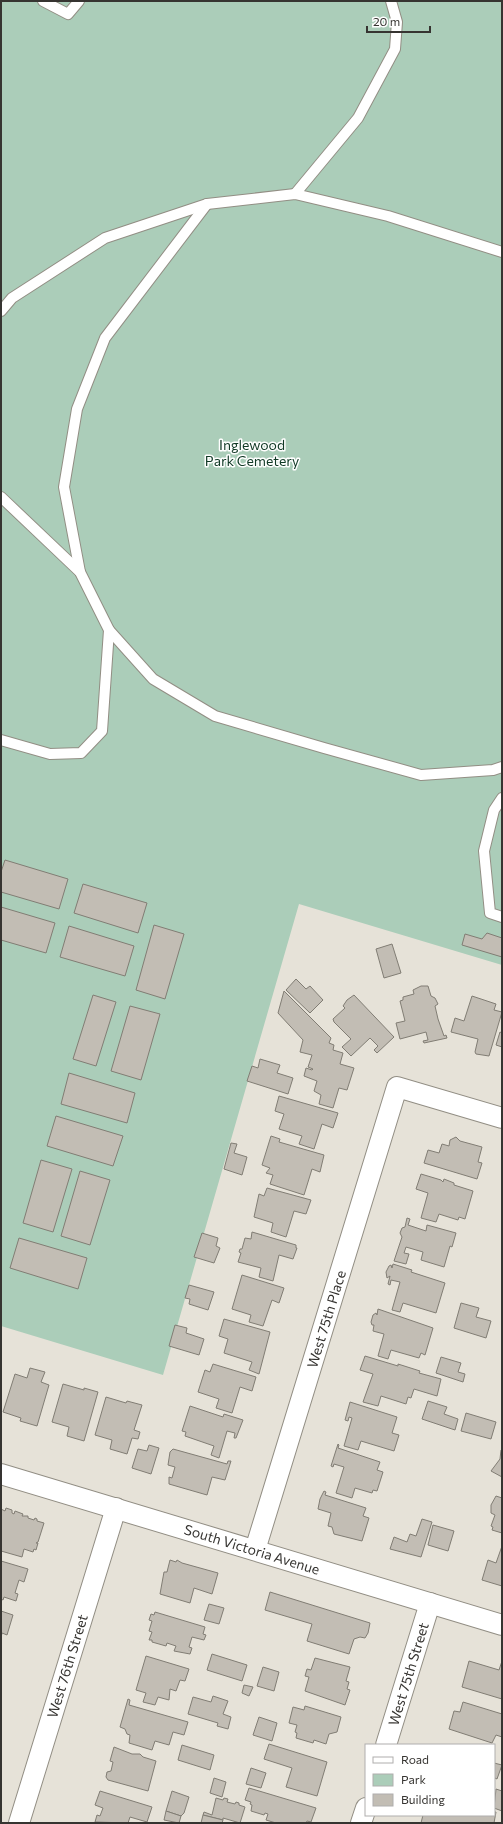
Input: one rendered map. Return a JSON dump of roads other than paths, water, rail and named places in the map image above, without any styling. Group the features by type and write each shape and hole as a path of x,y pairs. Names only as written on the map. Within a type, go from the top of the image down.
{"street":[{"name":"West 75th Place","path":"255,1550 397,1087 502,1118"},
{"name":"South Victoria Avenue","path":"1,1474 502,1626"},
{"name":"West 76th Street","path":"19,1823 116,1508"},
{"name":"West 75th Street","path":"386,1744 430,1603"},
{"path":"361,1823 365,1811"}],"lane":[{"path":"43,1 68,14 79,1"},
{"path":"295,194 358,118 395,49 397,22 391,1"},
{"path":"1,311 12,298 105,238 207,204 295,194 388,216 502,252"},
{"path":"207,204 105,338 77,408 64,487 80,572 109,630 153,679 215,716 422,775 493,770 502,767"},
{"path":"1,497 80,572"},
{"path":"1,740 50,754 81,753 102,730 109,630"},
{"path":"502,798 494,810 484,851 490,913 502,917"}],"park label":[{"name":"Inglewood Park Cemetery","path":"252,452"}]}
